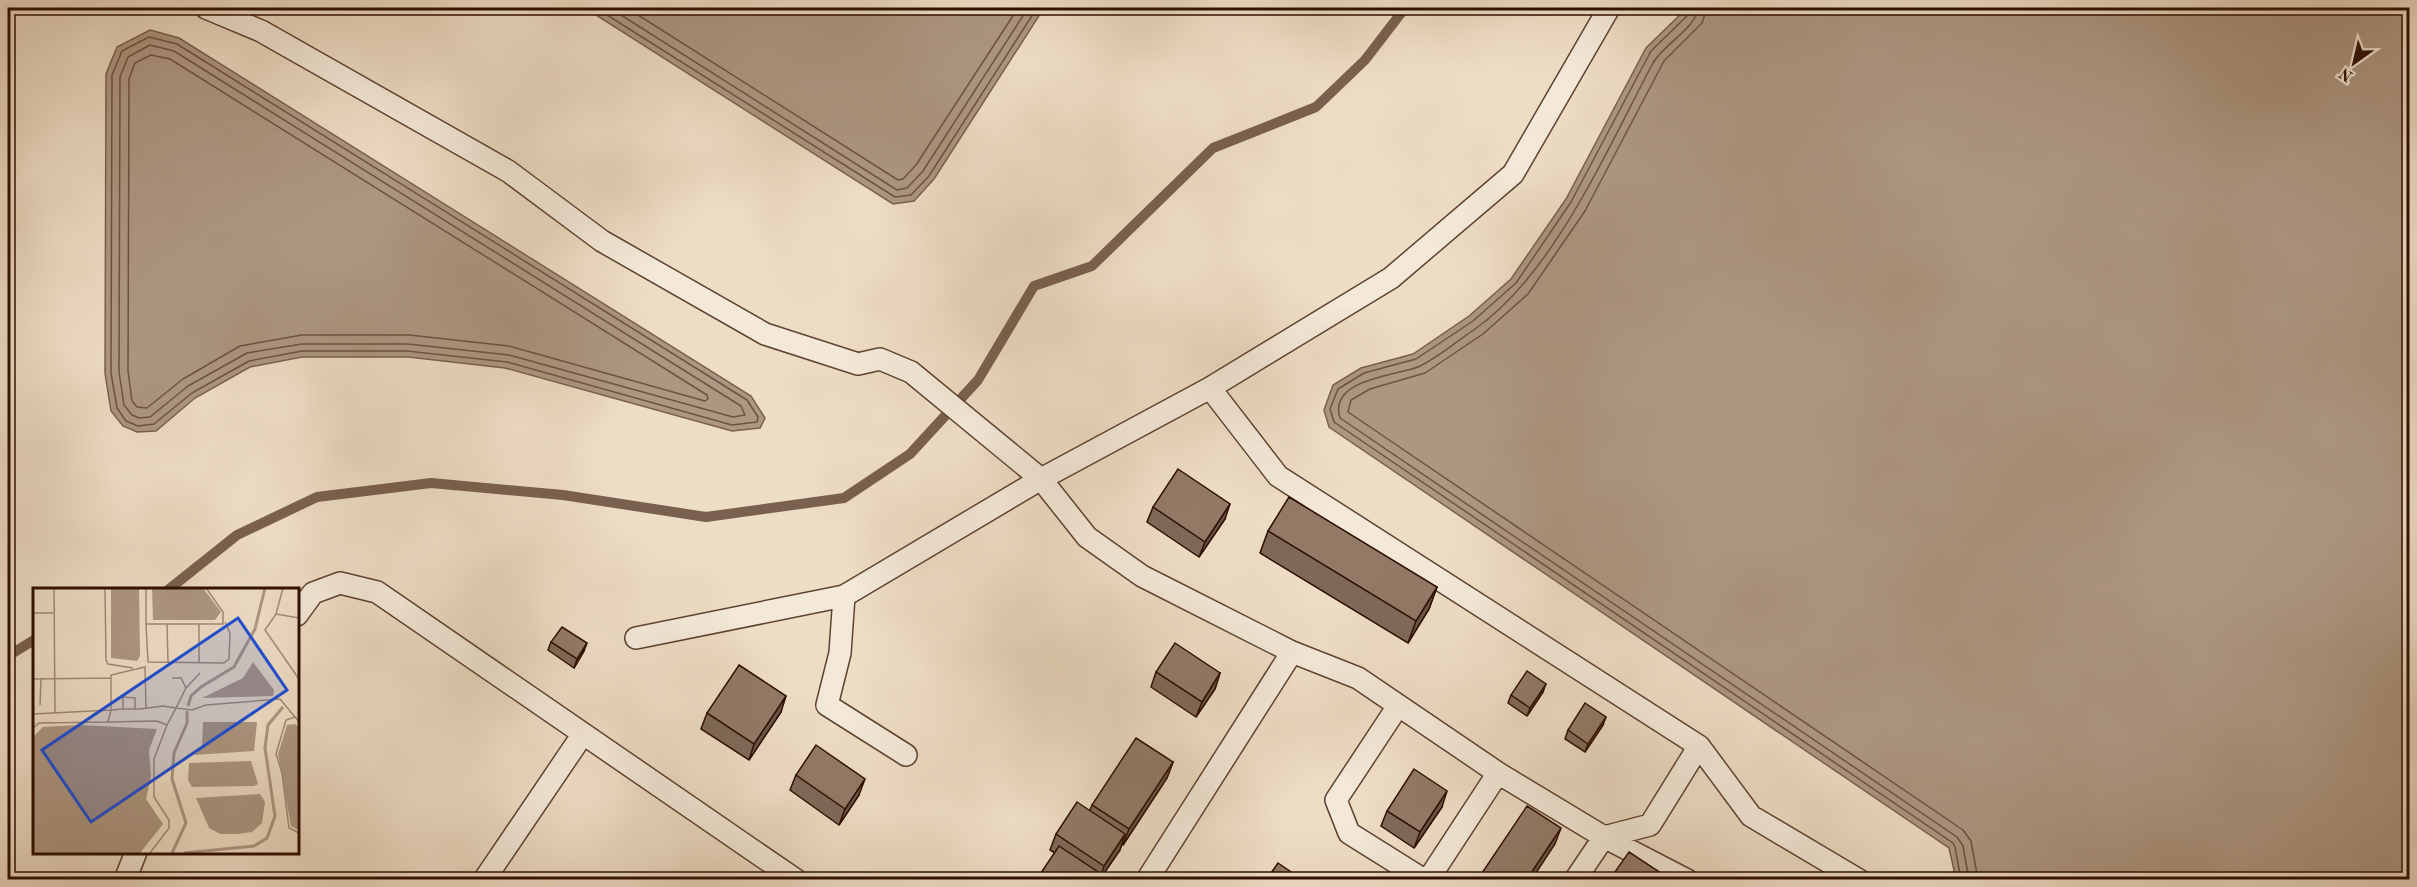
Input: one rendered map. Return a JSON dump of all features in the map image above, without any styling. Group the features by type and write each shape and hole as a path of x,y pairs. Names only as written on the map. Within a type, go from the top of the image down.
{"lane":[{"path":"206,8 261,31 508,171 603,241 765,334 858,364 880,359 911,372 1041,479 1087,537 1142,576 1292,652 1358,678 1498,773 1604,837 1687,879"},
{"path":"636,638 844,596 1041,479 1210,388 1391,278 1513,174 1609,8"},
{"path":"1210,388 1278,476 1699,746 1751,816 1859,879"},
{"path":"298,614 313,593 340,583 377,592 796,879"},
{"path":"844,596 840,653 827,705 906,755"},
{"path":"1148,879 1292,652"},
{"path":"1398,706 1336,800 1349,833 1426,879 1498,773"},
{"path":"484,879 583,734"},
{"path":"1575,879 1604,837 1650,825 1699,746"},
{"path":"125,879 135,854"}],"water":[{"path":"585,8 1044,8 934,179 914,201 893,204"},
{"path":"1687,8 2409,8 2409,879 1956,879 1949,848 1329,427 1324,410 1333,385 1361,368 1413,354 1469,316 1511,279 1566,199 1646,48"},
{"path":"150,30 179,38 751,396 765,418 760,428 732,431 505,368 408,357 302,357 250,367 195,398 156,431 137,432 123,426 111,411 105,373 106,74 117,47"}],"building":[{"path":"1178,469 1230,504 1205,542 1153,507"},
{"path":"1289,497 1437,587 1416,621 1268,531"},
{"path":"562,627 587,643 577,659 551,642"},
{"path":"1175,643 1220,673 1202,702 1156,672"},
{"path":"739,665 786,696 754,744 707,713"},
{"path":"1527,671 1546,684 1530,708 1511,695"},
{"path":"1585,703 1606,717 1588,744 1568,730"},
{"path":"1136,738 1173,762 1129,829 1092,805"},
{"path":"816,745 865,779 845,809 796,775"},
{"path":"1414,769 1447,791 1420,832 1387,811"},
{"path":"1077,802 1125,834 1104,866 1056,834"},
{"path":"1527,806 1561,828 1527,879 1478,879"},
{"path":"1059,846 1101,874 1098,879 1037,879"},
{"path":"1629,852 1670,879 1610,879"},
{"path":"1278,863 1294,874 1291,879 1267,879"}],"waterway":[{"path":"171,588 237,535 317,497 431,483 563,495 706,517 844,498 910,454 978,380 1034,286 1092,266 1213,148 1316,107 1365,60 1405,8"},
{"path":"8,656 33,641"}]}
